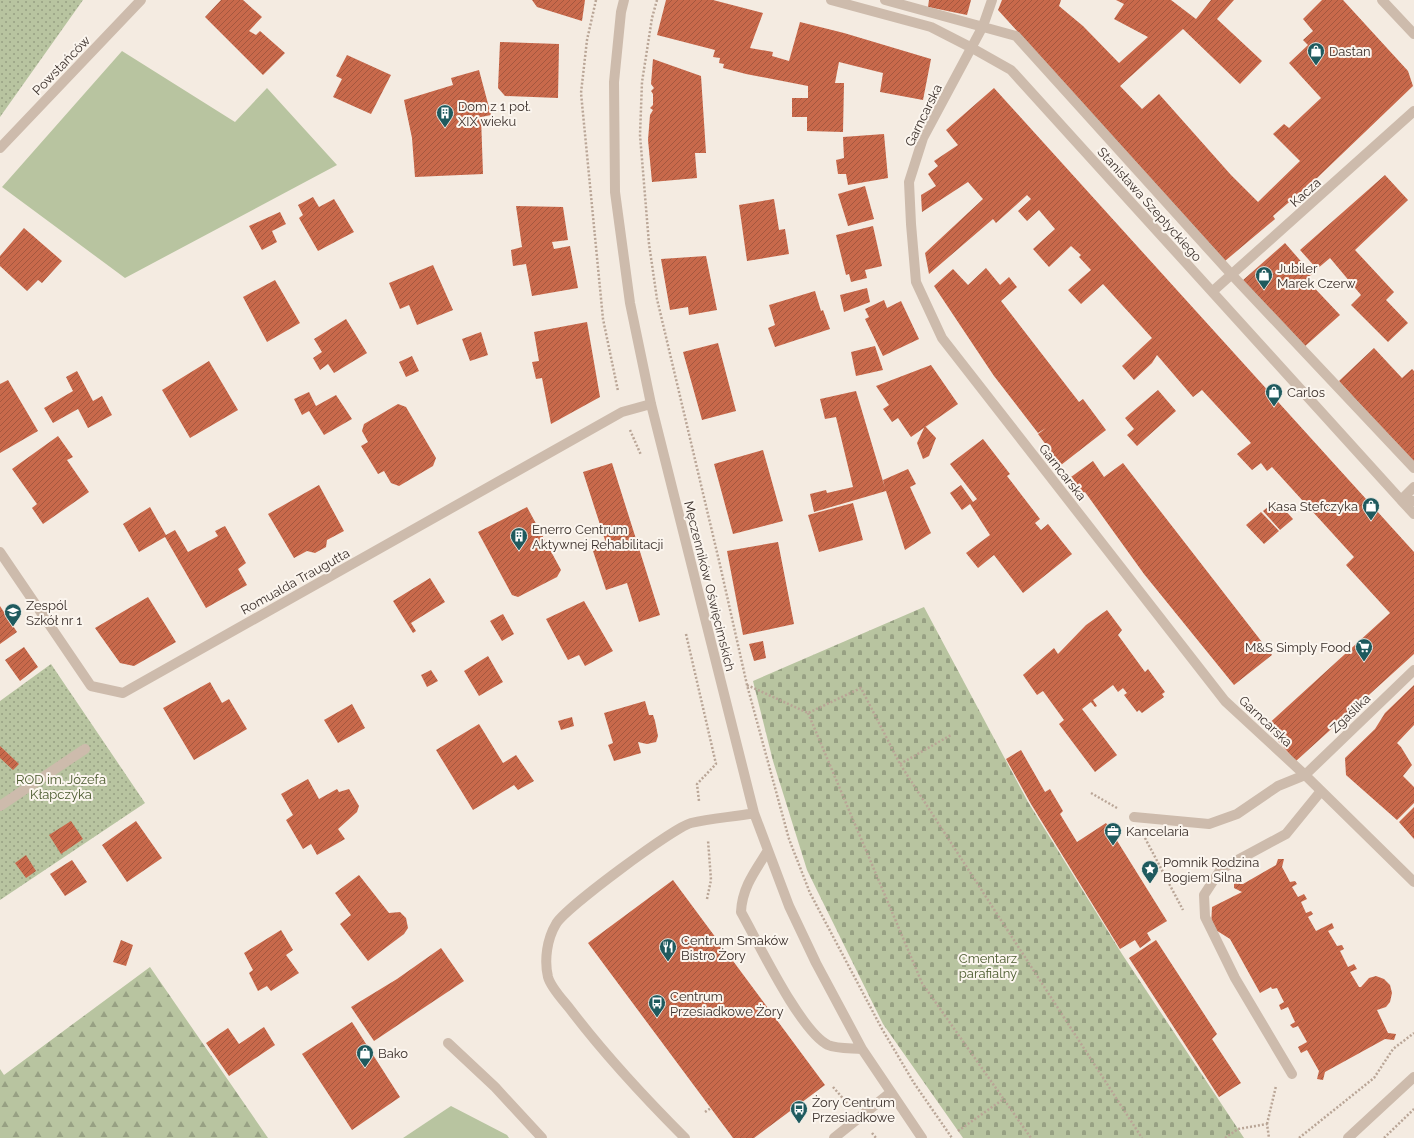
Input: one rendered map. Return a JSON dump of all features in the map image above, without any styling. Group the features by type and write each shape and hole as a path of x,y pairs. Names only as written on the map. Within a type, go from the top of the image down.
{"street":[{"name":"Powstańców","path":"0,148 141,0"},
{"name":"Męczenników Oświęcimskich","path":"624,0 621,12 614,82 614,192 630,303 651,404 754,813 767,852 789,906 816,963 862,1049 890,1093 922,1138"},
{"name":"Stanisława Szeptyckiego","path":"831,0 931,27 1011,70 1414,514"},
{"path":"885,0 1016,36 1232,275 1414,468"},
{"name":"Garncarska","path":"992,0 972,48 923,138 909,182 916,282 942,338 1220,695 1305,775 1414,882"},
{"path":"1382,0 1414,34"},
{"name":"Kacza","path":"1213,291 1414,111"},
{"name":"Romualda Traugutta","path":"0,552 91,686 123,693 622,412 651,404"},
{"path":"1401,500 1414,487"},
{"path":"1401,500 1414,502"},
{"name":"Zgaślika","path":"1305,775 1414,670"},
{"path":"0,806 85,749"},
{"path":"1134,817 1209,824 1237,814 1278,786 1305,775"},
{"path":"1292,1074 1236,978 1205,917 1204,895 1221,869 1286,834 1321,791"},
{"path":"685,1138 594,1040 559,995 548,978 546,956 549,938 556,922 634,858 677,830 690,823 754,813"},
{"path":"767,852 748,882 742,900 741,912 798,1014 812,1032 829,1046 862,1049"},
{"path":"448,1043 495,1087 542,1138"},
{"path":"1348,1138 1414,1077"},
{"path":"834,1138 890,1093"}],"path":[{"path":"657,0 652,18 642,82 640,135 648,244 657,299 747,685 789,839 810,893 882,1029 914,1083 952,1138"},
{"path":"747,685 808,713 922,983 1002,1100 1031,1138"},
{"path":"808,713 861,688 900,764 1142,1138"},
{"path":"699,803 697,784 716,764 700,693"},
{"path":"900,764 951,735"},
{"path":"1091,793 1134,817 1184,911 1211,929"},
{"path":"707,899 711,880 708,840"},
{"path":"1299,1138 1374,1078 1393,1049 1414,1033"},
{"path":"1269,1138 1267,1124 1282,1058"},
{"path":"958,1131 1002,1100"},
{"path":"705,1112 711,1108"},
{"path":"1384,1138 1414,1109"},
{"path":"1225,1138 1238,1129 1267,1124"}],"green space":[{"path":"0,0 83,0 0,117"},
{"path":"122,51 235,122 267,88 337,165 125,278 2,187"},
{"name":"Cmentarz parafialny","path":"924,607 1028,802 1122,954 1244,1138 963,1138 883,1024 807,870 773,761 753,681"},
{"name":"ROD im. Józefa Kłapczyka","path":"51,664 145,803 0,900 0,701"},
{"path":"150,967 268,1138 0,1138 0,1069 4,1075"},
{"path":"451,1106 507,1135 509,1138 403,1138"}],"building":[{"path":"221,0 243,0 262,17 249,31 256,35 260,31 285,53 263,75 205,17"},
{"path":"532,0 585,0 582,21 537,7"},
{"path":"666,0 713,0 763,13 750,48 773,52 772,56 789,61 800,22 844,33 931,59 923,100 880,92 883,73 839,62 835,83 844,83 843,132 807,131 807,117 792,117 792,98 808,98 808,86 723,68 724,64 719,63 720,58 713,57 715,50 657,35"},
{"path":"929,0 971,0 967,15 928,7"},
{"path":"1002,0 1061,0 1059,6 1083,26 1119,63 1148,37 1114,19 1124,4 1116,0 1171,0 1196,19 1211,0 1234,0 1217,19 1262,61 1240,84 1183,29 1120,86 1142,109 1159,94 1231,175 1258,202 1300,161 1273,134 1284,124 1289,128 1321,98 1289,63 1308,45 1303,40 1313,31 1303,19 1322,0 1343,0 1408,71 1413,86 1317,178 1273,216 1275,219 1225,261 998,10"},
{"path":"500,42 559,44 558,98 505,96 498,88"},
{"path":"347,55 391,75 371,114 333,97 342,79 336,76"},
{"path":"653,59 701,76 706,153 695,153 697,178 652,182 648,140 650,115 653,110 650,108 653,105 653,94 651,91 654,88 651,84"},
{"name":"Dom z 1 poł. XIX wieku","path":"479,70 491,115 481,117 483,174 415,177 412,138 404,100 453,85 451,78"},
{"path":"994,88 1414,552 1414,654 1296,761 1265,727 1390,613 1346,565 1354,557 1272,467 1267,471 1261,463 1252,470 1237,454 1251,443 1202,390 1193,397 1157,355 1152,363 1134,380 1122,366 1152,338 1103,284 1081,304 1068,290 1091,270 1079,257 1081,255 1071,246 1049,267 1033,249 1055,229 1039,210 1027,221 1018,211 1031,199 1027,195 996,223 993,219 929,274 925,253 983,199 968,182 922,212 921,195 936,186 928,174 938,166 934,161 958,145 946,130"},
{"path":"884,134 888,178 848,185 846,174 838,174 836,160 844,158 843,137"},
{"path":"1385,175 1408,200 1355,250 1394,292 1386,300 1408,323 1388,342 1351,305 1361,295 1330,258 1317,269 1300,250"},
{"path":"865,186 874,219 848,226 838,194"},
{"path":"313,197 319,207 334,199 354,232 318,251 299,218 303,215 298,205"},
{"path":"774,199 779,230 785,229 789,254 747,261 739,205"},
{"path":"516,206 563,207 568,240 552,242 554,249 570,246 578,288 532,296 526,264 513,266 511,250 522,247"},
{"path":"280,212 286,224 272,231 277,242 262,250 249,226"},
{"path":"873,226 882,266 865,270 867,278 851,282 849,274 846,275 836,235"},
{"path":"24,228 62,261 42,283 38,280 27,291 0,266 0,256"},
{"path":"1285,243 1312,274 1306,279 1340,315 1303,348 1242,281"},
{"path":"706,256 717,310 689,315 688,307 670,310 661,259"},
{"path":"433,265 453,310 417,325 409,305 400,309 389,283"},
{"path":"986,268 1000,285 1009,277 1017,287 1001,301 1079,402 1083,399 1106,430 1061,465 1038,434 1046,428 1038,433 994,376 934,286 953,269 968,285"},
{"path":"275,280 300,323 267,342 243,297"},
{"path":"867,288 870,302 844,312 840,295"},
{"path":"815,291 821,311 823,310 830,329 775,347 768,328 775,325 769,305"},
{"path":"884,300 887,308 901,301 919,339 883,356 865,319 869,317 865,309"},
{"path":"346,319 367,353 334,373 328,364 320,370 313,358 322,352 314,339"},
{"path":"587,322 600,397 551,424 542,378 536,379 532,362 539,361 534,332"},
{"path":"481,332 488,355 470,361 462,339"},
{"path":"718,343 736,411 702,420 683,352"},
{"path":"875,346 883,370 856,376 851,352"},
{"path":"1374,348 1402,378 1412,369 1414,371 1414,464 1339,381"},
{"path":"412,356 419,371 406,377 399,362"},
{"path":"209,361 238,410 190,438 162,390"},
{"path":"931,365 958,404 911,437 898,418 892,422 883,409 889,405 876,386"},
{"path":"77,371 93,401 102,396 112,415 88,428 78,409 53,423 44,408 73,391 66,377"},
{"path":"8,380 38,431 0,453 0,384"},
{"path":"1158,390 1176,411 1137,446 1127,435 1134,429 1125,418"},
{"path":"856,391 885,488 883,480 908,469 916,484 910,487 931,533 905,550 886,491 814,512 810,494 826,490 827,493 853,487 836,417 825,419 820,399"},
{"path":"309,392 316,406 336,395 352,419 324,435 309,411 302,415 294,399"},
{"path":"398,404 406,407 436,458 433,466 399,486 391,483 384,471 378,474 361,446 368,442 362,431 364,424"},
{"path":"925,426 936,438 929,456 923,459 917,443"},
{"path":"58,436 73,457 67,460 89,492 43,524 32,508 37,504 12,469"},
{"path":"983,439 1010,474 1007,476 1040,519 1035,523 1041,530 1048,524 1072,554 1023,593 994,555 978,568 966,553 990,535 970,504 962,510 950,493 961,485 973,502 977,499 950,464"},
{"path":"763,450 783,521 733,534 714,464"},
{"path":"1093,461 1104,477 1123,463 1272,655 1234,685 1144,574 1085,492 1083,493 1071,477"},
{"path":"612,463 660,615 639,622 627,583 606,590 591,545 605,540 583,472"},
{"path":"319,485 344,531 327,540 326,547 315,553 307,551 294,558 268,514"},
{"path":"1276,500 1293,519 1280,530 1263,511"},
{"path":"853,503 863,540 819,552 808,515"},
{"path":"150,507 166,535 175,530 188,552 218,536 215,531 225,526 246,563 238,569 247,585 206,608 165,537 139,552 123,524"},
{"name":"Enerro Centrum Aktywnej Rehabilitacji","path":"527,507 561,570 557,577 518,597 512,595 478,532"},
{"path":"1261,512 1279,531 1264,544 1246,525"},
{"path":"778,542 794,624 743,635 727,551"},
{"path":"430,578 445,602 411,623 416,631 413,633 393,601"},
{"path":"148,597 176,642 134,666 120,663 95,628"},
{"path":"584,601 613,651 585,666 579,655 568,660 546,619"},
{"path":"0,606 17,632 0,644"},
{"path":"1107,610 1122,630 1118,635 1145,672 1148,669 1165,692 1162,694 1164,697 1142,713 1139,710 1137,712 1124,695 1127,693 1123,688 1118,692 1113,685 1093,700 1097,706 1095,707 1091,702 1082,709 1117,755 1095,772 1059,724 1064,720 1043,691 1037,695 1023,675 1054,648 1058,654 1086,625"},
{"path":"503,614 514,634 502,641 490,621"},
{"path":"763,641 766,658 754,661 749,644"},
{"path":"24,647 38,667 20,681 5,660"},
{"path":"488,656 503,682 479,696 464,671"},
{"path":"431,670 438,681 427,687 421,675"},
{"path":"210,682 222,703 229,699 247,729 194,760 163,708"},
{"path":"1414,685 1414,725 1397,743 1412,765 1403,776 1414,787 1414,803 1397,820 1346,775 1345,758 1375,729 1385,713"},
{"path":"645,701 649,715 653,715 655,721 658,736 656,742 647,744 638,742 641,753 614,761 608,745 613,743 604,713"},
{"path":"352,704 365,728 338,743 324,720"},
{"path":"572,717 574,726 561,730 558,721"},
{"path":"479,724 503,763 516,755 534,781 518,790 514,785 473,810 436,750"},
{"path":"0,746 19,764 13,770 0,758"},
{"path":"1021,750 1045,792 1050,789 1063,811 1060,814 1077,842 1106,823 1167,921 1147,933 1151,940 1140,948 1135,940 1120,949 1031,804 1006,759"},
{"path":"308,779 319,799 337,789 339,792 349,789 359,806 357,812 338,829 345,839 317,855 311,844 303,849 286,820 293,815 281,794"},
{"path":"1414,807 1414,839 1399,822"},
{"path":"71,821 83,839 61,854 49,835"},
{"path":"136,821 162,858 127,882 102,845"},
{"path":"26,855 36,871 26,878 15,863"},
{"path":"1278,859 1284,859 1282,867 1290,882 1295,881 1297,884 1292,887 1298,897 1304,894 1307,899 1301,902 1306,913 1311,911 1313,914 1308,917 1316,931 1332,923 1334,928 1328,931 1337,946 1342,945 1344,949 1340,951 1348,967 1354,964 1357,969 1350,972 1359,987 1361,987 1369,978 1376,976 1384,979 1390,985 1392,993 1390,1002 1386,1007 1377,1010 1388,1033 1396,1034 1394,1040 1385,1039 1325,1072 1323,1080 1317,1079 1319,1071 1307,1050 1301,1053 1298,1047 1307,1042 1298,1026 1293,1028 1290,1025 1295,1022 1288,1007 1281,1010 1279,1005 1284,1002 1277,988 1272,989 1271,987 1260,993 1230,939 1211,927 1212,907 1242,892 1234,888 1234,882 1243,884 1276,865"},
{"path":"72,860 87,882 65,896 50,874"},
{"path":"359,875 389,913 400,912 406,918 408,928 404,934 368,961 340,924 351,915 335,893"},
{"path":"673,880 825,1085 754,1138 733,1138 588,943"},
{"path":"281,930 293,950 286,955 299,973 271,991 267,986 258,991 249,973 253,970 244,953"},
{"path":"121,940 133,945 126,966 113,962"},
{"path":"1156,940 1217,1034 1212,1039 1241,1083 1219,1097 1129,958"},
{"path":"441,948 464,981 374,1041 351,1007 397,979"},
{"path":"352,1022 400,1097 352,1130 302,1054"},
{"path":"264,1027 275,1045 229,1076 206,1043 228,1028 239,1044"}],"place":[{"name":"Dastan","path":"1316,66"},
{"name":"Dom z 1 poł. XIX wieku","path":"445,128"},
{"name":"Jubiler Marek Czerw","path":"1264,290"},
{"name":"Carlos","path":"1274,407"},
{"name":"Kasa Stefczyka","path":"1371,521"},
{"name":"Enerro Centrum Aktywnej Rehabilitacji","path":"519,551"},
{"name":"Zespól Szkół nr 1","path":"13,627"},
{"name":"M&S Simply Food","path":"1364,662"},
{"name":"Kancelaria","path":"1113,846"},
{"name":"Pomnik Rodzina Bogiem Silna","path":"1150,884"},
{"name":"Centrum Smaków Bistro Żory","path":"668,962"},
{"name":"Centrum Przesiadkowe Żory","path":"657,1018"},
{"name":"Bako","path":"365,1068"},
{"name":"Żory Centrum Przesiadkowe","path":"799,1124"}]}
